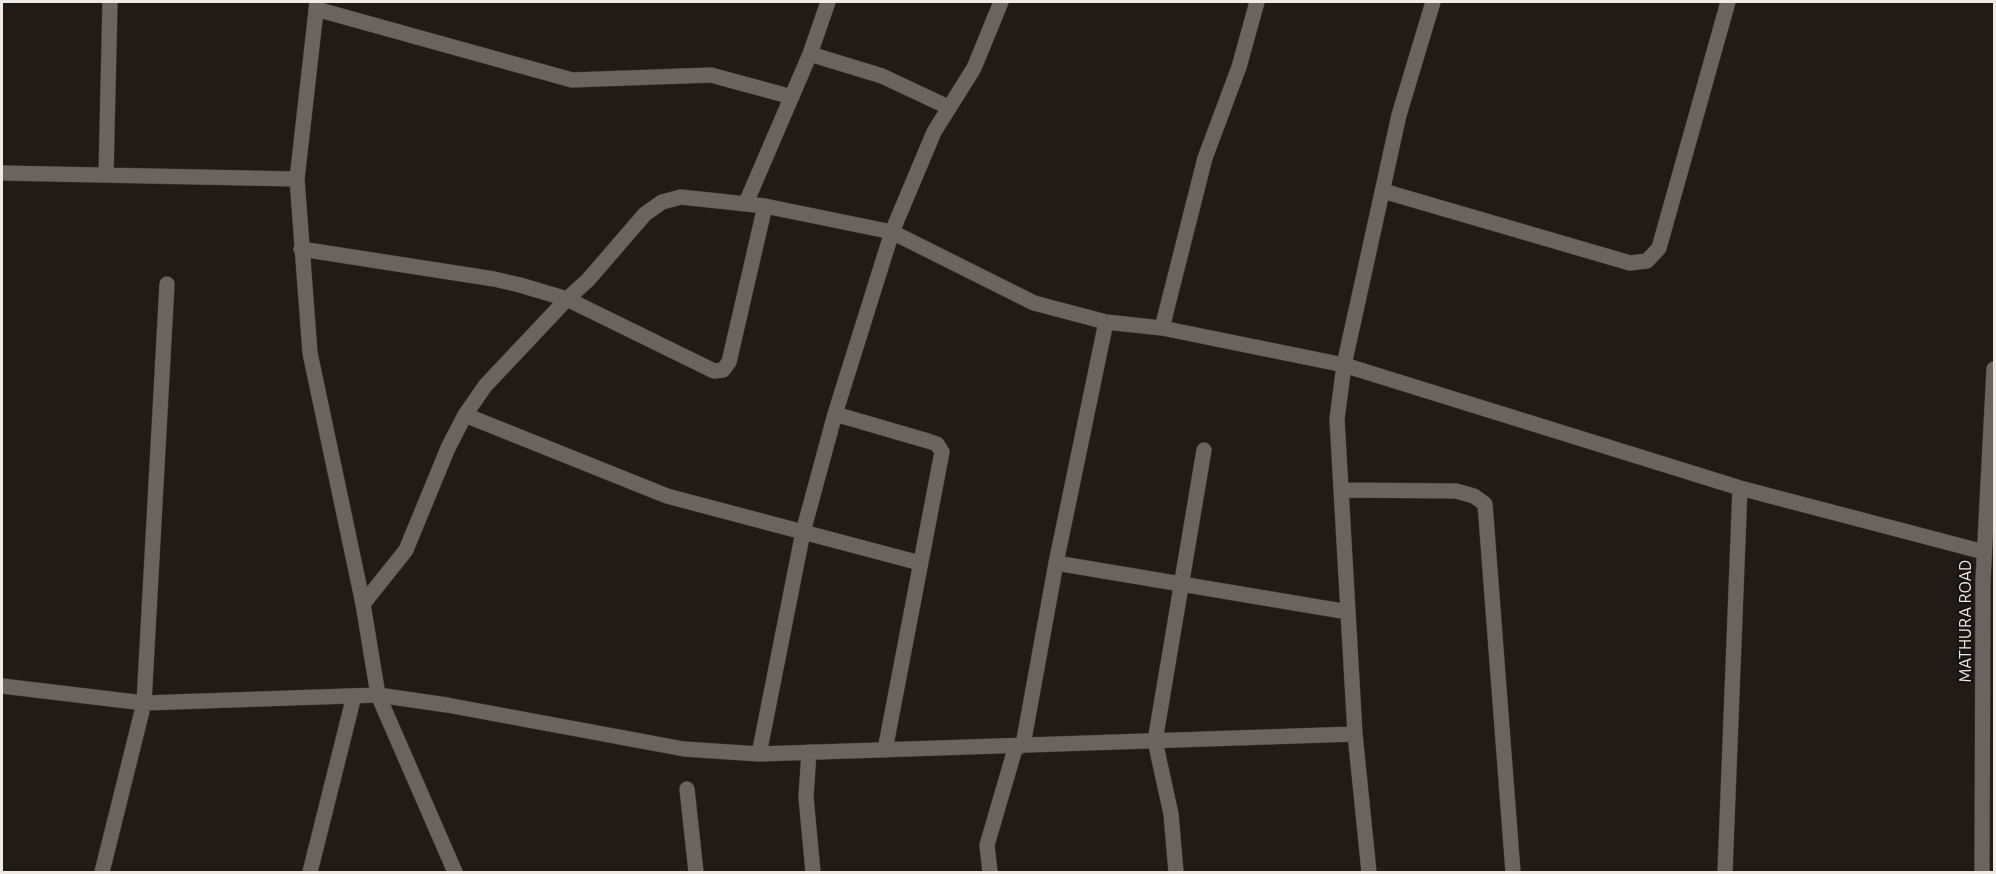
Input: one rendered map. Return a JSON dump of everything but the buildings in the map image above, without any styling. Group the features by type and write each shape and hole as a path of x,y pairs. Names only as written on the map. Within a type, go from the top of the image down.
{"street":[{"path":"106,175 110,2"},
{"path":"746,203 810,54 828,2"},
{"path":"759,754 803,532 835,414 892,232 934,132 974,68 1002,2"},
{"path":"1162,328 1205,159 1239,67 1257,2"},
{"path":"1369,873 1355,734 1337,419 1344,365 1399,115 1433,2"},
{"path":"1383,191 1630,263 1647,261 1659,248 1728,2"},
{"path":"455,873 378,695 363,604 314,371 301,249 297,179 317,5 572,80 711,75 792,97"},
{"path":"810,54 882,76 948,107"},
{"path":"2,174 297,179"},
{"path":"363,604 406,550 448,448 465,416 486,386 567,299 588,280 645,214 662,202 681,198 765,206 892,232 1034,303 1106,322 1162,328 1344,365 1740,488 1984,552"},
{"path":"301,249 494,279 567,299 714,371 723,370 729,362 765,206"},
{"path":"102,873 144,703 167,284"},
{"path":"1023,745 1056,563 1106,322"},
{"name":"MATHURA ROAD","path":"1982,873 1980,841 1984,552 1995,369"},
{"path":"835,414 938,444 942,452 885,750"},
{"path":"465,416 667,496 920,563"},
{"path":"1176,873 1171,814 1155,741 1204,450"},
{"path":"1725,873 1740,488"},
{"path":"1342,490 1456,491 1474,496 1485,504 1513,873"},
{"path":"1056,563 1348,612"},
{"path":"2,686 144,703 378,695 447,705 684,749 759,754 1355,734"},
{"path":"310,873 354,696"},
{"path":"990,873 987,845 1015,749 1023,745"},
{"path":"809,752 806,797 813,873"},
{"path":"687,789 696,873"}]}
